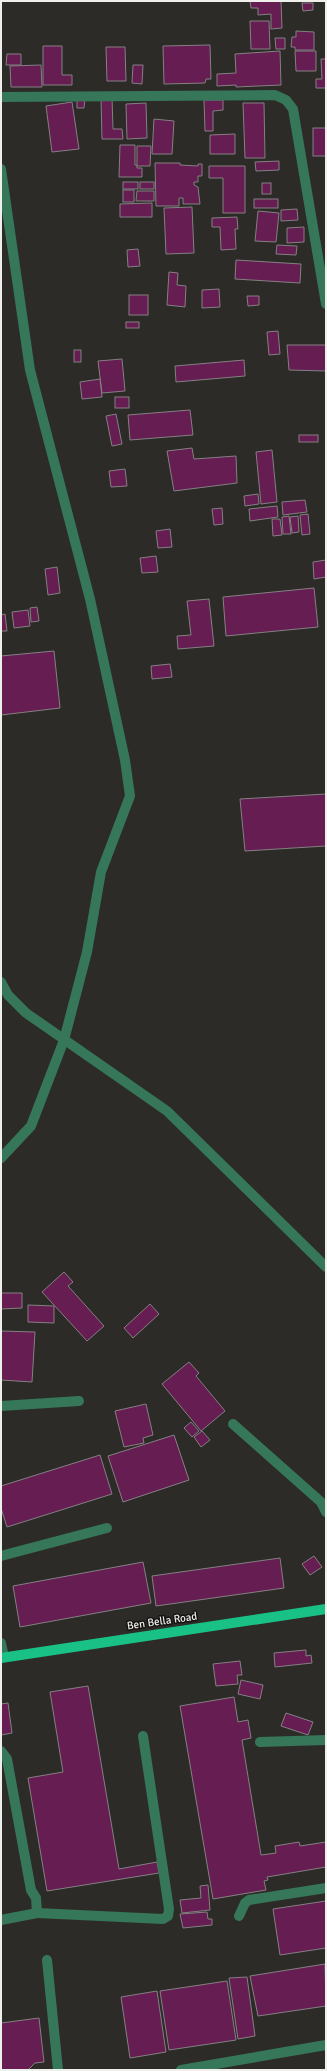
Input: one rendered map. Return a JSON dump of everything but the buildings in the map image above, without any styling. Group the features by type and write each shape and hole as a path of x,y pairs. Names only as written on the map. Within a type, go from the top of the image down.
{"main road":[{"name":"Ben Bella Road","path":"2,1657 326,1609"}],"street":[{"path":"1,98 275,95 286,100 293,109 326,304"},
{"path":"1,169 30,370 90,599 125,760 130,796 101,872 87,952 64,1040 32,1126 1,1158"},
{"path":"1,982 8,995 26,1013 167,1111 326,1267"},
{"path":"1,1406 79,1402"},
{"path":"233,1424 321,1502 326,1512"},
{"path":"1,1556 108,1528"},
{"path":"1,1643 2,1657"},
{"path":"1,1920 37,1913 163,1919 170,1913 143,1736"},
{"path":"260,1742 326,1740"},
{"path":"1,1751 7,1759 31,1890 36,1898 37,1913"},
{"path":"239,1916 245,1903 249,1900 326,1888"},
{"path":"47,1960 58,2070"},
{"path":"181,2070 326,2045"}]}
